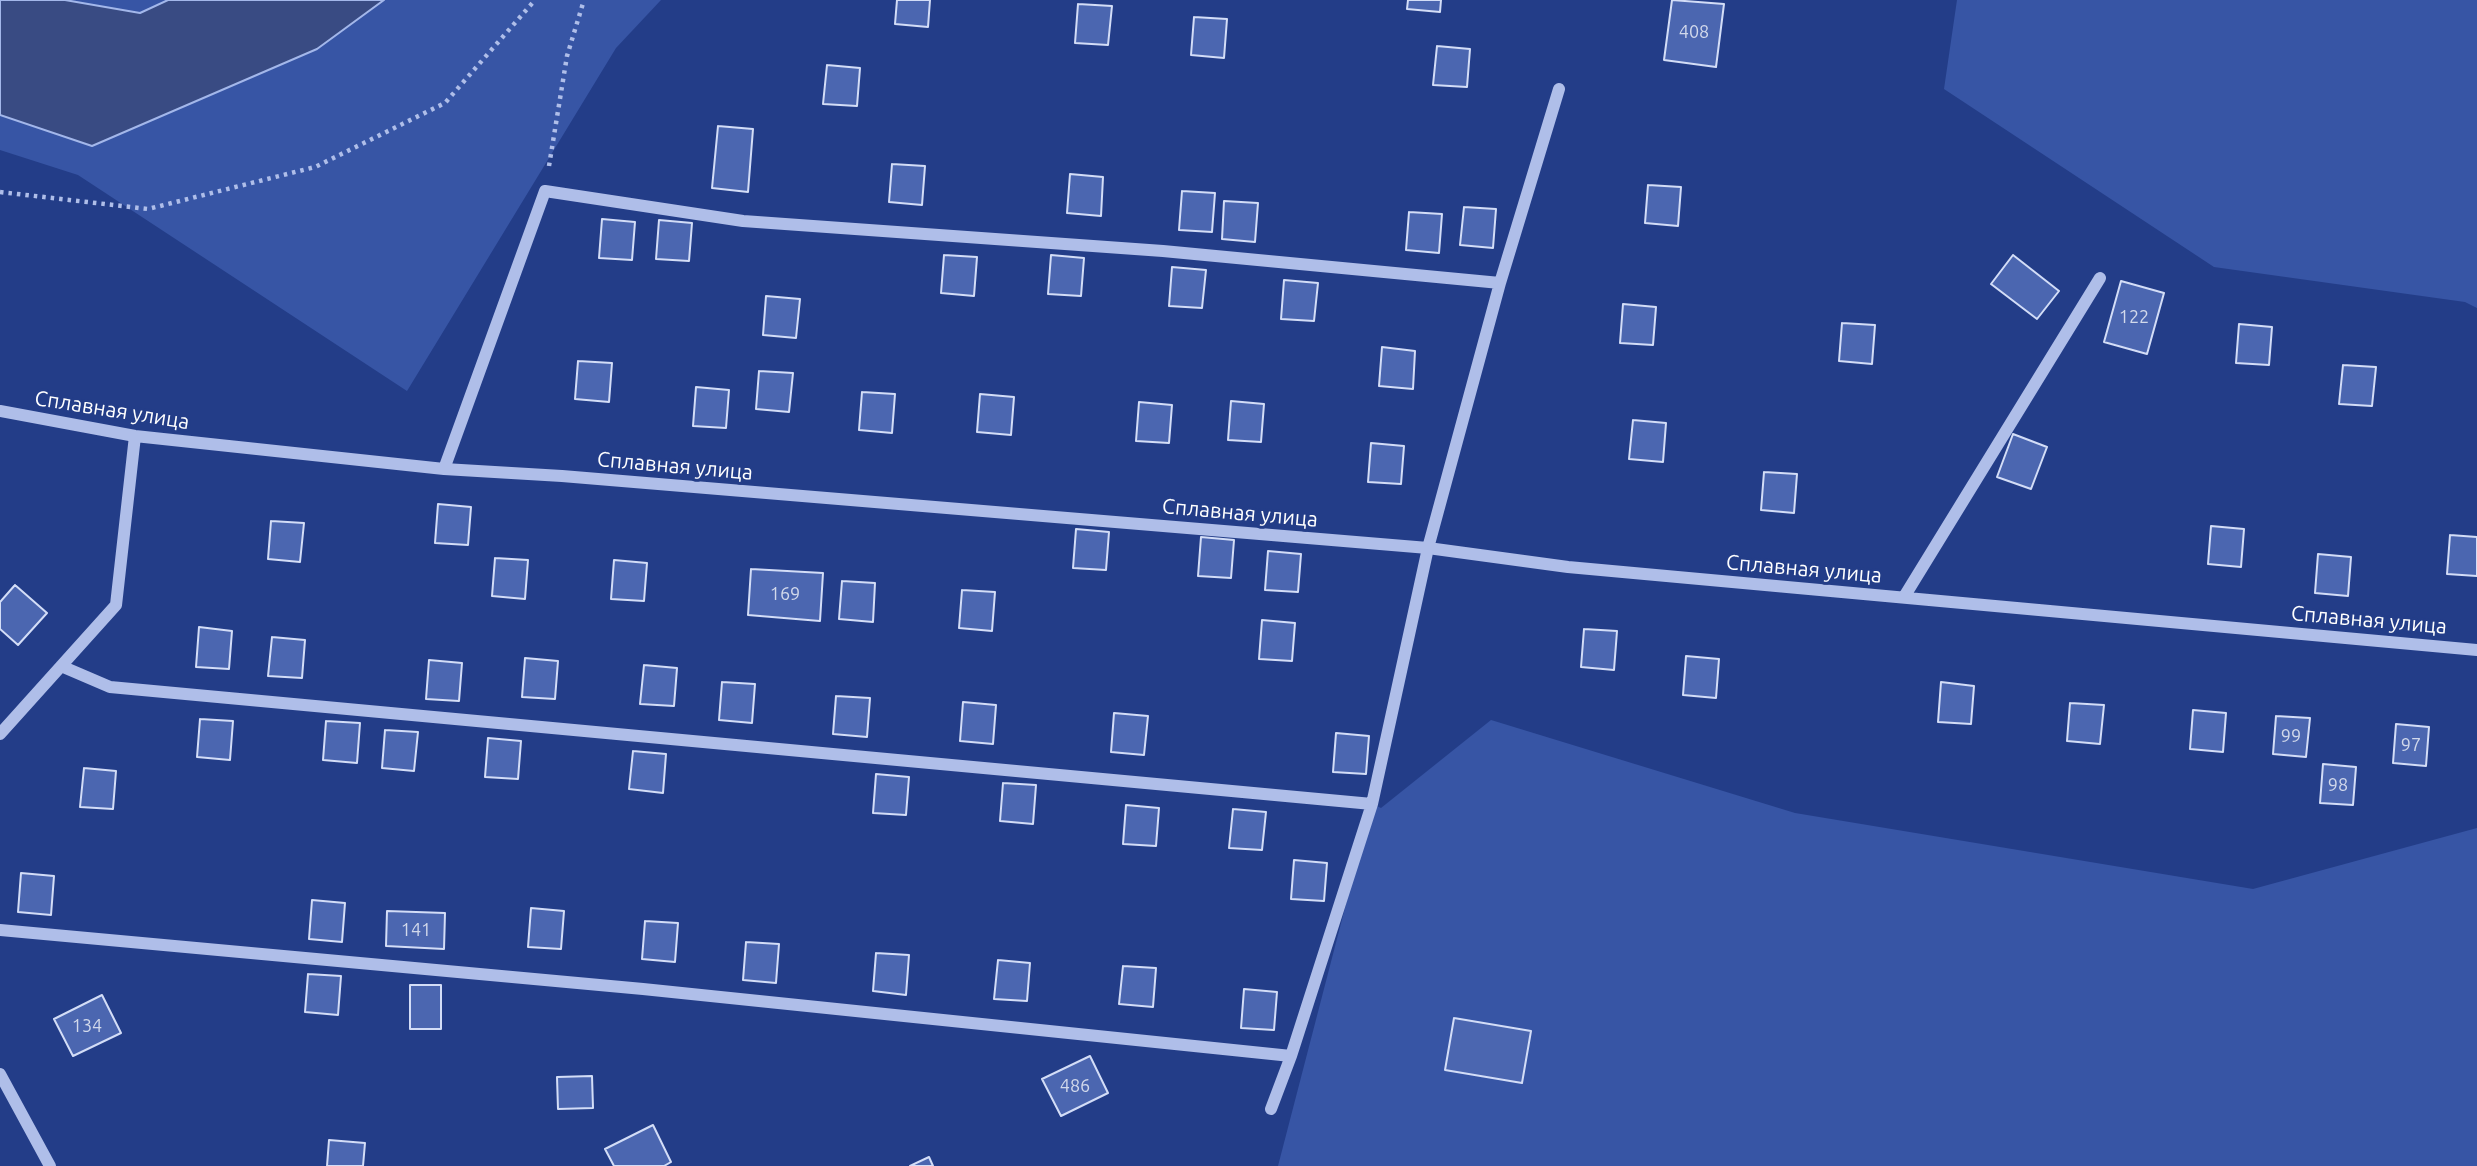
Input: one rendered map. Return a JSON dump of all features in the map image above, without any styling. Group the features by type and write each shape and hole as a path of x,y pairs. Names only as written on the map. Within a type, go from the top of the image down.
{"lane":[{"path":"1270,1109 1291,1056 1372,804 1428,548 1500,283 1559,89"},
{"path":"444,469 545,191 743,221 1163,251 1500,283"},
{"path":"1904,597 2100,278"},
{"name":"Сплавная улица","path":"0,411 135,436 444,469 576,477 1428,548 1568,567 2477,650"},
{"path":"0,734 116,605 135,436"},
{"path":"61,666 110,687 1372,804"},
{"path":"0,930 643,989 1291,1056"},
{"path":"0,1074 50,1166"}],"path":[{"path":"0,192 148,209 314,167 445,103 535,0"},
{"path":"545,191 567,56 584,0"}],"shaded area":[{"path":"0,0 661,0 616,48 407,391 78,175 0,150"},
{"path":"0,0 65,0 140,13 168,0 384,0 317,49 92,146 0,115"},
{"path":"1957,0 2477,0 2477,308 2465,302 2214,267 1944,89"},
{"path":"1491,720 1795,813 2253,889 2477,828 2477,1166 1278,1166 1372,804 1381,808"}],"building":[{"path":"897,0 930,0 928,27 895,24"},
{"path":"1408,0 1441,0 1440,12 1407,9"},
{"path":"1672,0 1724,4 1716,67 1664,60"},
{"path":"1078,4 1112,6 1108,45 1075,43"},
{"path":"1194,17 1227,19 1224,58 1191,55"},
{"path":"1437,46 1470,49 1467,87 1433,85"},
{"path":"827,65 860,68 857,106 823,104"},
{"path":"718,126 753,129 748,192 712,188"},
{"path":"892,164 925,166 922,205 889,202"},
{"path":"1070,174 1103,177 1101,216 1067,213"},
{"path":"1648,185 1681,187 1678,226 1645,223"},
{"path":"1182,191 1215,193 1212,232 1179,230"},
{"path":"1224,201 1258,203 1255,242 1222,239"},
{"path":"1464,207 1496,209 1493,248 1460,245"},
{"path":"1409,212 1442,214 1439,253 1406,250"},
{"path":"602,219 635,222 632,260 599,258"},
{"path":"659,220 692,223 689,261 656,259"},
{"path":"944,255 977,257 974,296 941,293"},
{"path":"1051,255 1084,258 1081,296 1048,294"},
{"path":"2013,255 2059,291 2037,319 1991,284"},
{"path":"1172,267 1206,270 1202,308 1169,306"},
{"path":"1284,280 1318,283 1314,321 1281,319"},
{"path":"2121,281 2164,293 2147,354 2104,342"},
{"path":"766,296 800,299 796,338 763,335"},
{"path":"1623,304 1656,307 1653,345 1620,343"},
{"path":"1842,323 1875,325 1872,364 1839,361"},
{"path":"2239,324 2272,327 2269,365 2236,363"},
{"path":"1382,347 1415,351 1413,389 1379,386"},
{"path":"578,361 612,363 609,402 575,399"},
{"path":"2343,365 2376,367 2372,406 2339,404"},
{"path":"759,371 793,373 789,412 756,409"},
{"path":"696,387 729,390 726,428 693,426"},
{"path":"862,392 895,394 892,433 859,430"},
{"path":"980,394 1014,397 1011,435 977,432"},
{"path":"1231,401 1264,404 1261,442 1228,440"},
{"path":"1139,402 1172,405 1169,443 1136,441"},
{"path":"1633,420 1666,423 1663,462 1629,459"},
{"path":"2013,434 2047,447 2031,489 1997,477"},
{"path":"1371,443 1404,446 1401,484 1368,482"},
{"path":"1764,472 1797,474 1794,513 1761,510"},
{"path":"438,504 471,507 468,545 435,543"},
{"path":"271,521 304,523 300,562 268,559"},
{"path":"2211,526 2244,529 2241,567 2208,564"},
{"path":"1076,529 1109,532 1106,570 1073,568"},
{"path":"2450,535 2477,537 2477,576 2447,574"},
{"path":"1201,537 1234,540 1231,578 1198,576"},
{"path":"1268,551 1301,554 1298,592 1265,590"},
{"path":"2318,554 2351,557 2348,596 2315,593"},
{"path":"495,558 528,560 525,599 492,596"},
{"path":"614,560 647,563 644,601 611,599"},
{"path":"751,569 823,573 820,621 748,615"},
{"path":"842,581 875,583 873,622 839,619"},
{"path":"15,585 47,613 18,645 0,629 0,602"},
{"path":"962,590 995,592 992,631 959,628"},
{"path":"1262,620 1295,623 1292,661 1259,659"},
{"path":"199,627 232,631 229,669 196,667"},
{"path":"1584,629 1617,631 1614,670 1581,667"},
{"path":"272,637 305,640 302,678 268,676"},
{"path":"1686,656 1719,659 1716,698 1683,695"},
{"path":"525,658 558,661 555,699 522,697"},
{"path":"429,660 462,663 459,701 426,699"},
{"path":"644,665 677,668 674,706 640,704"},
{"path":"722,682 755,684 752,723 719,720"},
{"path":"1941,682 1974,686 1971,724 1938,722"},
{"path":"836,696 870,698 867,737 833,734"},
{"path":"963,702 996,705 993,744 960,741"},
{"path":"2070,703 2104,705 2100,744 2067,741"},
{"path":"2193,710 2226,713 2223,752 2190,749"},
{"path":"1114,713 1148,716 1144,755 1111,752"},
{"path":"2276,716 2310,718 2306,757 2273,754"},
{"path":"200,719 233,721 230,760 197,757"},
{"path":"326,721 360,723 357,763 323,760"},
{"path":"2396,724 2429,727 2426,766 2393,763"},
{"path":"385,730 418,732 414,771 382,768"},
{"path":"1336,733 1369,736 1366,774 1333,772"},
{"path":"488,738 521,741 518,779 485,777"},
{"path":"633,751 666,754 663,793 629,789"},
{"path":"2323,764 2356,767 2353,805 2320,803"},
{"path":"84,768 116,771 113,809 80,807"},
{"path":"876,774 909,777 906,815 873,813"},
{"path":"1003,783 1036,785 1033,824 1000,821"},
{"path":"1126,805 1159,808 1156,846 1123,844"},
{"path":"1233,809 1266,812 1262,850 1229,848"},
{"path":"1294,860 1327,863 1324,901 1291,899"},
{"path":"21,873 54,876 51,915 18,912"},
{"path":"312,900 345,903 342,942 309,939"},
{"path":"531,908 564,911 561,949 528,947"},
{"path":"387,911 445,913 444,949 386,946"},
{"path":"645,921 678,923 675,962 642,959"},
{"path":"746,942 779,944 776,983 743,980"},
{"path":"876,953 909,955 906,995 873,991"},
{"path":"998,960 1030,963 1027,1001 994,999"},
{"path":"1123,966 1156,968 1153,1007 1119,1004"},
{"path":"308,974 341,976 338,1015 305,1012"},
{"path":"410,985 441,985 441,1029 410,1029"},
{"path":"1244,989 1277,992 1274,1030 1241,1028"},
{"path":"102,995 121,1033 73,1056 54,1019"},
{"path":"1454,1018 1531,1031 1522,1083 1445,1070"},
{"path":"1090,1056 1108,1093 1061,1116 1042,1079"},
{"path":"592,1076 593,1108 558,1109 557,1077"},
{"path":"653,1125 671,1162 664,1166 614,1166 605,1149"},
{"path":"329,1140 365,1143 363,1166 327,1166"},
{"path":"929,1157 933,1166 910,1166"}]}
